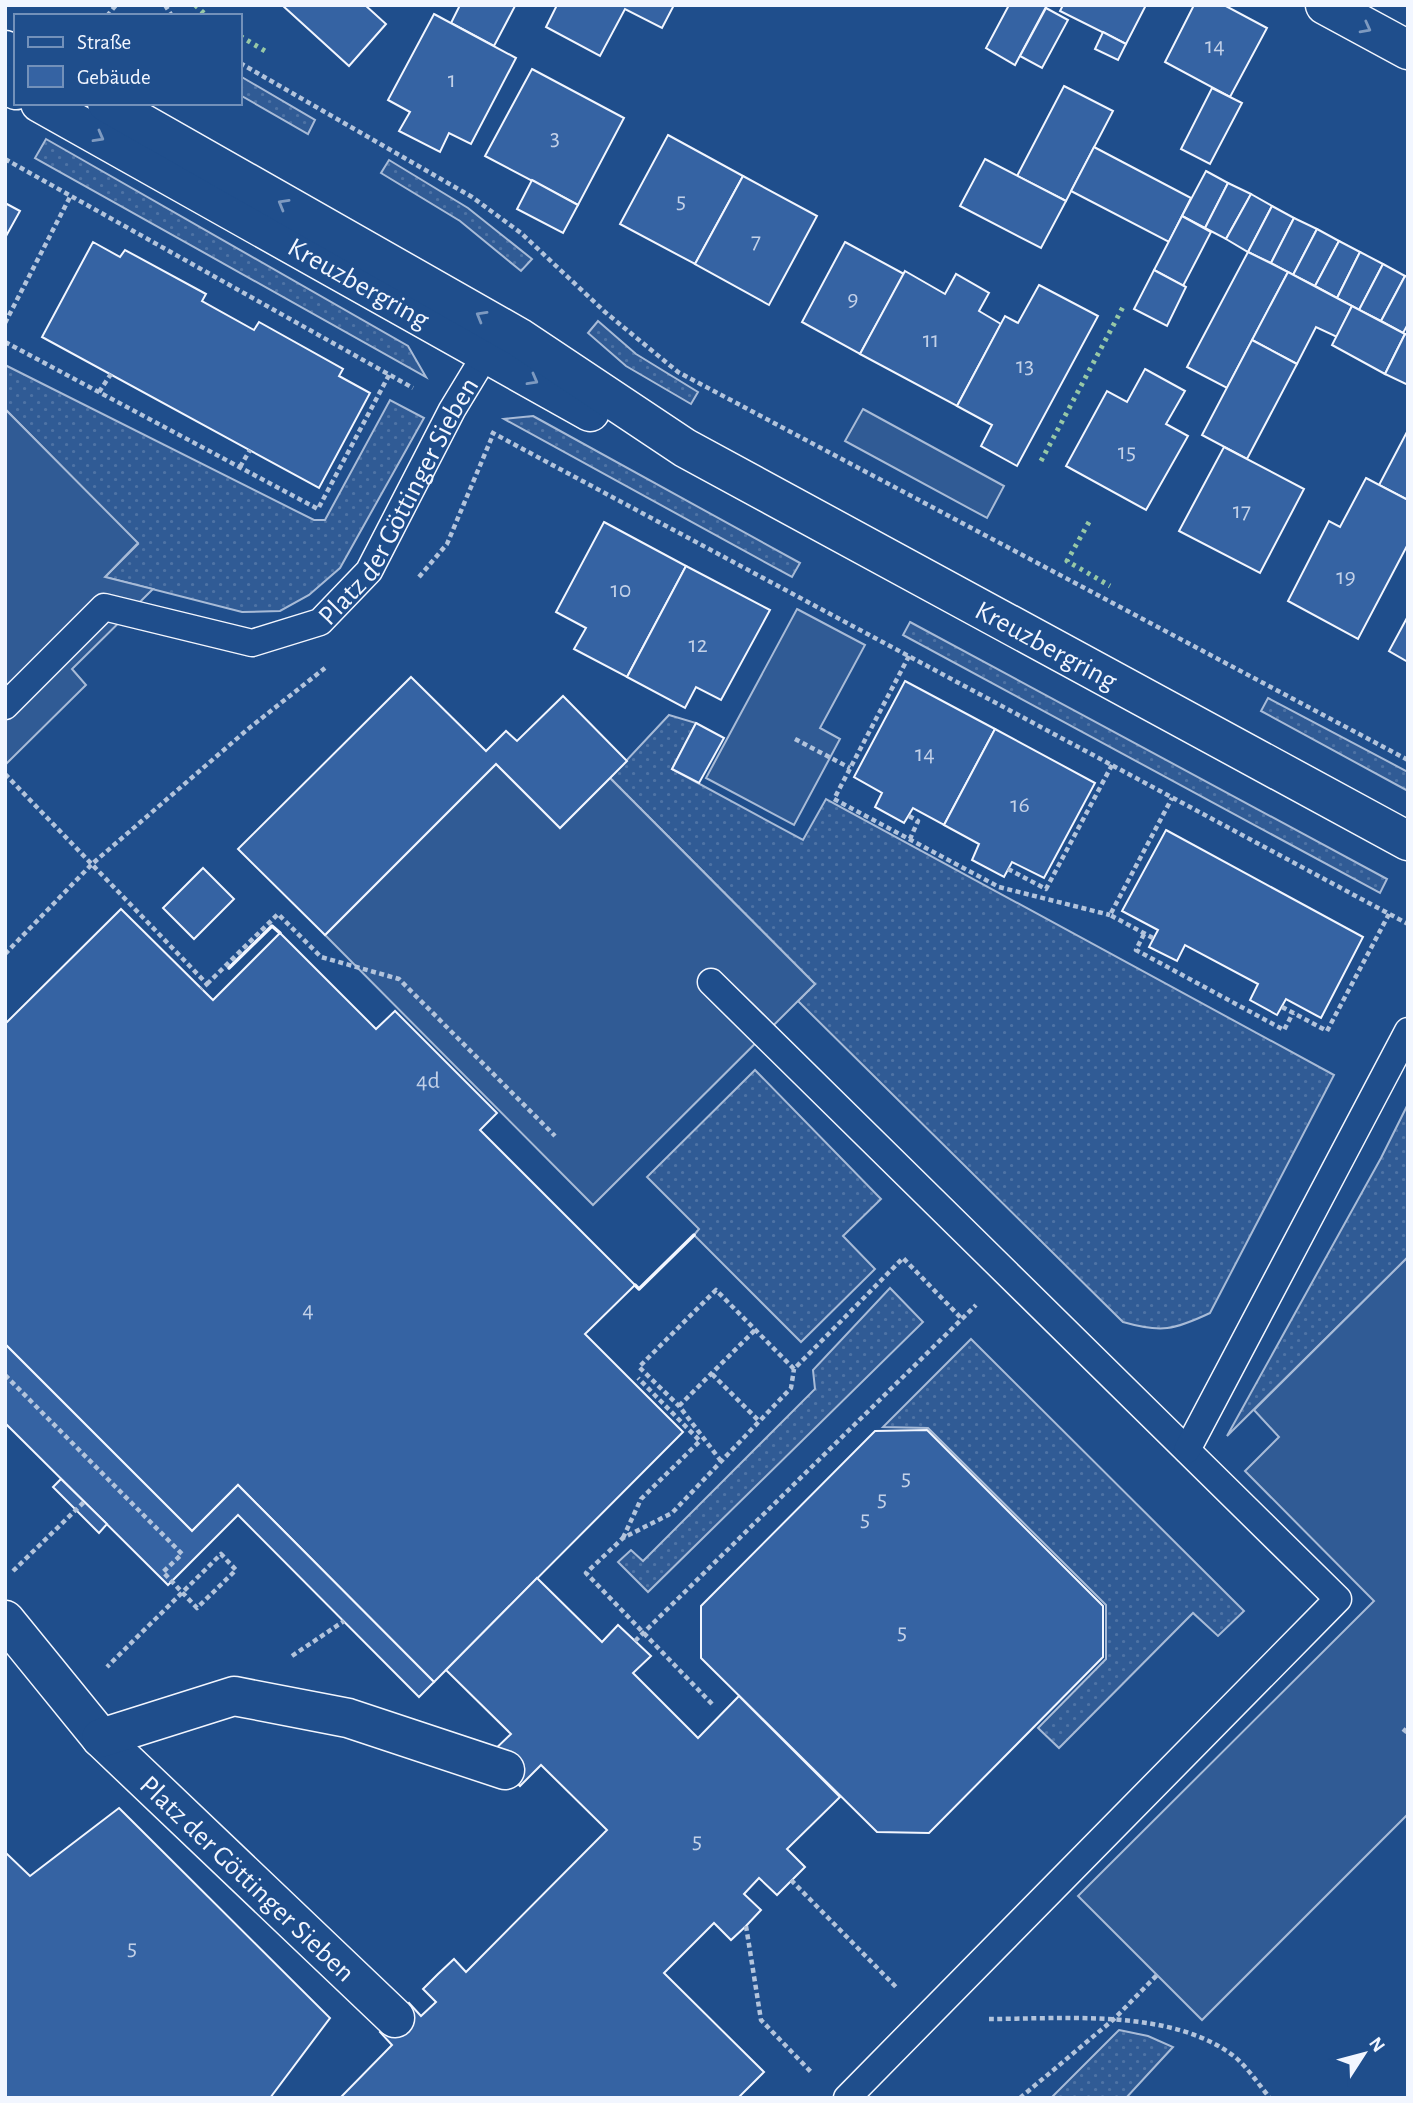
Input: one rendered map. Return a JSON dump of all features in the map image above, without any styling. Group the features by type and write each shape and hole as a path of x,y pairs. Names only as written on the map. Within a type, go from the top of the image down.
{"street":[{"path":"1325,5 1408,50"},
{"name":"Kreuzbergring","path":"44,105 610,423 685,448"},
{"name":"Kreuzbergring","path":"111,105 520,338 685,448 1408,841"},
{"name":"Platz der Göttinger Sieben","path":"5,1620 102,1738 395,2018"},
{"path":"102,1738 234,1696 348,1718 505,1770"}],"lane":[{"name":"Platz der Göttinger Sieben","path":"5,705 104,607 252,643 320,622 369,571 452,410 485,354"},
{"path":"711,982 1338,1599 846,2098"},
{"path":"1187,1450 1408,1031"}],"path":[{"path":"242,65 472,197 521,233 605,312 678,372 1408,760"},
{"path":"5,159 494,433 1408,924"},
{"path":"5,323 71,195"},
{"path":"5,342 318,509 389,375"},
{"path":"99,392 111,374"},
{"path":"414,582 447,544 494,433"},
{"path":"240,468 250,450"},
{"path":"909,656 834,799 999,887 1110,915 1153,938"},
{"path":"5,954 92,864 248,729 334,661"},
{"path":"795,739 850,768"},
{"path":"1041,898 1112,765"},
{"path":"5,774 207,984"},
{"path":"1110,915 1172,798"},
{"path":"909,816 918,821 910,839"},
{"path":"1008,869 1046,890"},
{"path":"201,989 278,914 321,957 399,979 555,1136"},
{"path":"1282,1007 1327,1031 1389,914"},
{"path":"1144,934 1136,950 1283,1030 1293,1013"},
{"path":"712,1704 586,1573 622,1538 672,1513 791,1388 794,1369 903,1258 962,1320"},
{"path":"635,1641 1009,1273"},
{"path":"721,1461 679,1406 639,1367 716,1290 794,1369"},
{"path":"679,1406 756,1329"},
{"path":"712,1374 759,1421"},
{"path":"5,1375 182,1554 163,1572 172,1581 180,1590 189,1599 197,1608 236,1570 221,1554 187,1587 180,1595 72,1702"},
{"path":"622,1538 641,1499 700,1441 638,1378"},
{"path":"5,1579 83,1502"},
{"path":"746,1926 761,2020 817,2078"},
{"path":"1020,2098 1114,2019 1157,1975"},
{"path":"1114,2019 1177,2027 1234,2057 1270,2098"}],"shaded area":[{"path":"242,77 315,120 308,134 242,96"},
{"path":"46,139 408,346 426,377 35,158"},
{"path":"389,160 468,208 532,259 521,271 460,221 381,173"},
{"path":"598,321 636,354 698,392 691,404 626,366 588,333"},
{"path":"5,365 314,520 325,520 390,400 424,418 340,568 309,595 280,611 242,612 105,577 138,544 5,409"},
{"path":"5,409 138,543 105,577 153,589 72,669 86,685 5,765"},
{"path":"863,409 1004,486 987,518 845,441"},
{"path":"533,416 800,563 792,577 504,419"},
{"path":"797,609 865,645 820,728 840,739 794,825 706,778"},
{"path":"910,622 1387,879 1380,893 903,635"},
{"path":"1268,698 1408,772 1408,791 1261,711"},
{"path":"669,715 696,723 672,769 803,840 826,799 1334,1075 1210,1313 1167,1328 1148,1328 1123,1322 798,1001 815,984 610,778"},
{"path":"496,764 560,828 610,778 815,984 593,1205 325,935"},
{"path":"755,1070 881,1199 843,1236 875,1269 801,1342 694,1235 699,1229 647,1177"},
{"path":"1408,1104 1408,1257 1227,1436 1381,1158"},
{"path":"1408,1257 1408,1814 1202,2020 1078,1896 1374,1601 1245,1471 1279,1437 1254,1410"},
{"path":"890,1288 923,1322 648,1592 618,1562 631,1550 643,1561 815,1389 813,1370"},
{"path":"971,1339 1244,1611 1218,1636 1193,1613 1059,1748 1038,1728 1106,1659 1106,1605 928,1428 883,1427"},
{"path":"1119,2030 1148,2036 1173,2047 1126,2098 1051,2098"}],"building":[{"path":"282,5 365,5 386,24 349,66"},
{"path":"460,5 515,6 494,46 451,23"},
{"path":"557,5 674,5 662,28 625,9 600,56 546,27"},
{"path":"1009,5 1047,5 1015,65 986,48"},
{"path":"1063,5 1146,5 1126,44 1060,11"},
{"path":"1194,5 1224,5 1267,28 1230,97 1165,62"},
{"path":"1046,8 1068,20 1042,68 1020,56"},
{"path":"434,14 516,58 471,144 449,133 440,152 399,131 410,112 388,100"},
{"path":"1103,32 1126,44 1118,60 1095,49"},
{"path":"532,69 624,118 578,205 485,156"},
{"path":"1064,86 1113,111 1066,201 1017,176"},
{"path":"1212,88 1242,103 1210,164 1181,149"},
{"path":"668,135 743,176 695,264 620,224"},
{"path":"1094,147 1191,198 1169,242 1071,191"},
{"path":"985,159 1066,201 1041,248 960,206"},
{"path":"1206,171 1228,183 1205,228 1182,216"},
{"path":"743,176 817,216 769,305 695,264"},
{"path":"532,180 578,205 563,233 517,209"},
{"path":"1228,183 1251,194 1226,239 1205,228"},
{"path":"1251,194 1272,206 1248,252 1226,239"},
{"path":"5,203 20,211 5,238"},
{"path":"1272,206 1294,218 1271,263 1248,252"},
{"path":"1182,216 1211,232 1183,286 1154,270"},
{"path":"1294,218 1317,229 1293,275 1271,263"},
{"path":"1317,229 1339,241 1315,286 1293,275"},
{"path":"1339,241 1360,252 1337,298 1315,286"},
{"path":"93,242 120,257 125,250 206,294 202,301 254,330 259,322 343,369 339,376 370,393 319,488 42,337"},
{"path":"845,242 904,274 860,354 802,322"},
{"path":"1248,252 1288,272 1227,388 1187,367"},
{"path":"1360,252 1383,264 1359,310 1337,298"},
{"path":"1383,264 1405,276 1381,321 1359,310"},
{"path":"1154,270 1186,287 1167,326 1134,309"},
{"path":"905,271 945,294 956,274 989,293 979,311 1001,324 957,406 860,354"},
{"path":"1288,272 1352,306 1337,337 1316,327 1297,364 1252,340"},
{"path":"1405,276 1408,277 1408,324 1403,333 1381,321"},
{"path":"1039,285 1098,316 1017,466 981,446 992,425 957,406 1005,316 1018,323"},
{"path":"1352,306 1405,334 1385,374 1332,345"},
{"path":"1405,334 1408,335 1408,385 1385,374"},
{"path":"1252,340 1297,364 1247,459 1202,435"},
{"path":"1145,369 1185,391 1166,424 1188,436 1146,510 1066,466 1107,391 1127,402"},
{"path":"1408,430 1408,500 1379,485"},
{"path":"1224,447 1304,489 1260,573 1179,531"},
{"path":"1366,478 1408,500 1408,544 1358,639 1288,601 1329,521 1340,527"},
{"path":"604,522 686,566 627,677 574,649 586,628 556,612"},
{"path":"686,566 770,610 721,700 696,687 685,708 627,677"},
{"path":"1408,616 1408,662 1389,651"},
{"path":"411,677 486,751 506,731 517,741 563,696 627,761 560,828 496,764 325,935 238,849"},
{"path":"905,681 995,729 944,825 913,808 904,823 875,807 882,793 854,777"},
{"path":"696,723 724,738 699,783 672,769"},
{"path":"995,729 1095,783 1044,878 1012,862 1004,877 972,860 979,844 944,825"},
{"path":"1166,830 1363,937 1321,1018 1286,999 1277,1015 1250,1000 1258,984 1185,945 1177,961 1149,947 1158,930 1122,911"},
{"path":"203,868 234,899 194,939 163,908"},
{"path":"121,909 213,1000 280,933 376,1029 395,1011 497,1113 480,1130 635,1285 585,1334 683,1432 434,1682 238,1485 192,1531 5,1344 5,1024"},
{"path":"5,1344 192,1531 238,1485 434,1682 419,1697 238,1515 168,1585 5,1423"},
{"path":"927,1430 1103,1606 1103,1657 929,1833 877,1832 701,1658 701,1606 875,1431"},
{"path":"61,1479 107,1524 99,1533 53,1487"},
{"path":"537,1578 602,1642 618,1625 651,1656 633,1673 698,1738 739,1696 840,1797 787,1849 805,1867 777,1895 759,1878 744,1894 761,1910 746,1926 731,1940 714,1923 664,1973 764,2072 738,2098 340,2098 392,2045 380,2032 409,2003 421,2016 436,2002 423,1989 438,1974 454,1959 466,1972 607,1830 541,1765 520,1786 489,1755 511,1734 446,1670"},
{"path":"119,1808 330,2018 270,2098 5,2098 5,1852 30,1876"}],"hedge":[{"path":"195,5 205,14"},
{"path":"242,37 265,51"},
{"path":"1041,461 1123,307"},
{"path":"1089,522 1067,561 1110,586"}],"wall":[{"path":"229,968 272,926 280,933"},
{"path":"635,1285 639,1289 694,1235"}]}
